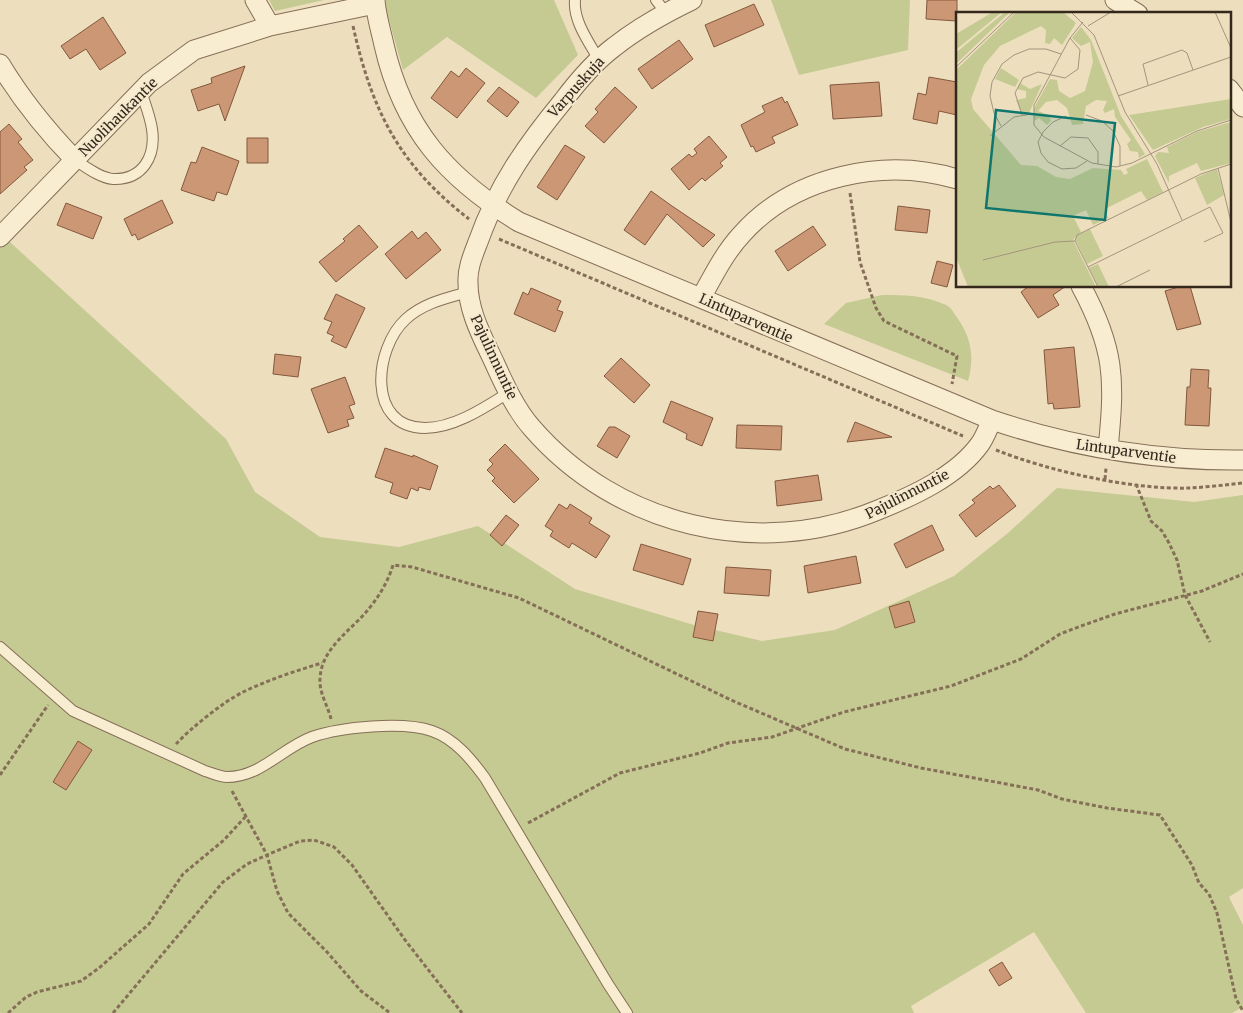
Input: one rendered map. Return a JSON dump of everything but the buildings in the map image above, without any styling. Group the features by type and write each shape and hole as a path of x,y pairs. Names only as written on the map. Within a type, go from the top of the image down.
{"street":[{"path":"255,0 270,26"},
{"name":"Varpuskuja","path":"492,206 505,178 532,137 599,60 661,7 692,0"},
{"path":"1115,0 1135,12"},
{"name":"Nuolihaukantie","path":"0,237 141,91 194,50 270,26 375,2"},
{"name":"Lintuparventie","path":"375,2 390,72 407,113 434,153 468,187 492,206 519,222 701,298 776,332 992,420 1046,438 1169,458 1243,460"},
{"path":"0,64 14,87 50,133 75,160"},
{"path":"1230,90 1243,107"},
{"path":"701,298 723,259 742,234 769,209 799,191 868,172 898,170 956,179"},
{"name":"Pajulinnuntie","path":"492,206 469,268 468,292 482,336 508,392 531,428 592,482 627,502 666,517 706,528 748,533 785,534 819,530 859,518 890,505 942,478 961,464 980,444 992,420"},
{"path":"1082,288 1099,320 1110,363 1112,391 1108,449"}],"lane":[{"path":"575,0 574,8 584,35 599,60"},
{"path":"75,160 93,172 112,179 127,178 146,167 151,156 152,130 141,91"},
{"path":"468,292 435,302 405,319 395,333 384,358 380,387 384,402 401,422 413,427 426,428 466,417 508,392"},
{"path":"0,647 72,711 225,777 246,774 264,766 288,749 311,737 332,732 375,727 408,727 432,731 468,754 485,778 627,1013"}],"path":[{"path":"848,176 860,262 876,308 884,322 957,356 949,402"},
{"path":"1136,484 1147,514 1162,531 1173,551 1185,596 1210,642"},
{"path":"332,732 328,708 320,688 322,663 330,651 383,590 393,565 412,568 519,598 723,697 845,749 888,761 1038,790 1062,799 1107,808 1160,815 1211,900 1226,948 1236,999 1243,1011"},
{"path":"517,830 620,773 692,756 728,743 772,737 844,712 951,686 1021,659 1060,634 1081,626 1185,596 1243,574"},
{"path":"177,742 186,733 241,693 283,675 322,663"},
{"path":"0,775 55,694"},
{"path":"225,777 267,854 277,892 288,913 327,952 361,991 390,1013"},
{"path":"8,1013 21,1001 37,992 81,981 99,968 149,924 183,874 224,840 246,816"},
{"path":"113,1013 222,882 247,864 267,854 300,841 314,840 334,847 352,865 405,940 462,1013"}],"green space":[{"path":"269,0 324,0 275,11"},
{"path":"386,0 554,0 578,55 536,98 447,37 403,70 386,9"},
{"path":"771,0 910,0 908,50 799,75"},
{"path":"0,233 226,439 255,492 320,537 399,547 478,526 575,589 694,625 762,641 835,630 954,576 1008,533 1057,488 1194,502 1243,495 1243,888 1229,897 1243,925 1243,1007 1232,1013 1086,1013 1034,932 911,1006 914,1013 0,1013"},
{"path":"882,295 922,297 951,308 965,332 970,347 971,363 968,381 824,324 846,303"}]}
